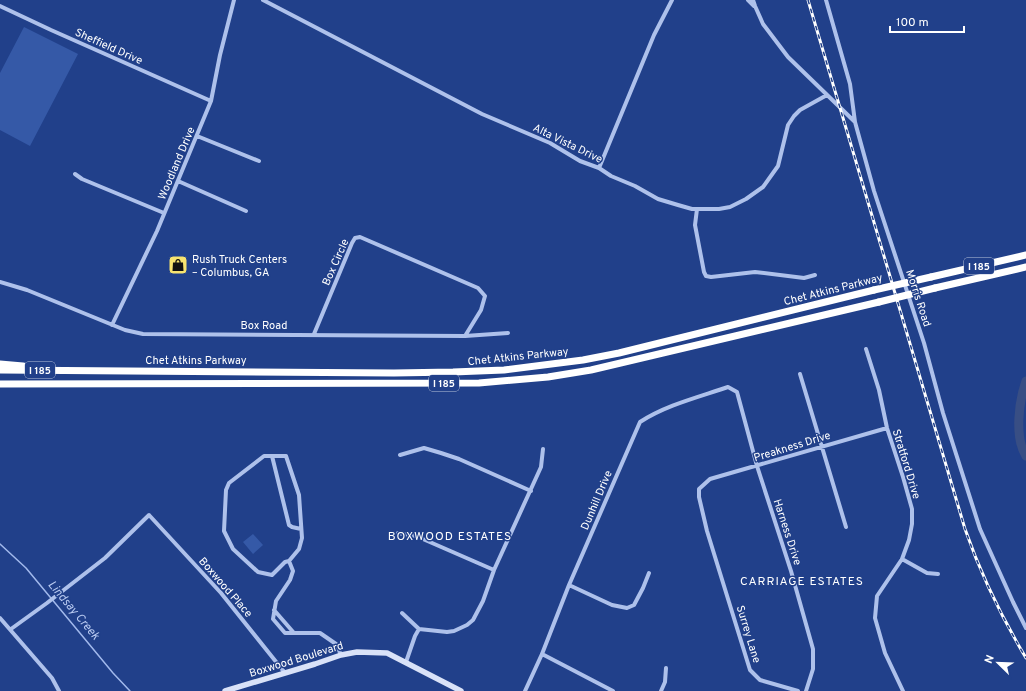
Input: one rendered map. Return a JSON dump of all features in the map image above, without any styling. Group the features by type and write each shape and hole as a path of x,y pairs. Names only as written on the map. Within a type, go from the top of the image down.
{"highway":[{"name":"Chet Atkins Parkway","path":"0,370 401,373 504,370 556,364 619,353 874,290 1026,255"},
{"name":"Chet Atkins Parkway","path":"0,384 480,383 548,377 591,370 1026,267"},
{"path":"0,364 79,371"},
{"path":"0,388 60,384"}],"street":[{"name":"Woodland Drive","path":"112,325 137,275 211,101 220,55 234,0"},
{"name":"Alta Vista Drive","path":"263,0 482,114 550,143 580,161 599,168 611,176 635,186 658,199 678,206 697,209 719,209 730,207 746,199 763,187 778,166 788,125 794,116 800,110 827,95"},
{"path":"599,168 654,35 672,0"},
{"path":"748,0 755,6"},
{"path":"753,0 763,24 788,57 855,122"},
{"name":"Morris Road","path":"826,0 850,84 855,122 874,190 924,343 943,413 980,529 1026,628"},
{"name":"Sheffield Drive","path":"0,6 211,101"},
{"path":"197,136 259,161"},
{"path":"75,174 82,179 164,213"},
{"path":"178,181 246,211"},
{"path":"697,209 695,225 706,276 710,277 755,272 804,278 816,275"},
{"name":"Box Circle","path":"314,334 349,250 355,238 360,237 478,288 485,296 481,310 465,336"},
{"name":"Box Road","path":"0,282 28,290 112,325 134,333 142,334 465,336 508,333"},
{"name":"Stratford Drive","path":"866,349 887,428 904,477 912,509 912,524 909,540 902,559 877,596 875,618 885,653 903,691"},
{"path":"800,374 846,527"},
{"name":"Dunhill Drive","path":"525,691 542,654 569,585 640,422 650,416 686,401 728,387 738,392 740,402"},
{"name":"Harness Drive","path":"740,402 813,649 813,669 806,691"},
{"name":"Preakness Drive","path":"704,484 710,479 887,428"},
{"path":"400,455 424,448 459,459 531,492"},
{"path":"402,613 418,629 447,632 454,631 467,625 477,614 484,601 494,570 531,492 541,467 543,449"},
{"path":"264,456 286,456 299,495 301,528 302,538 299,550 289,561 285,562 272,575 258,572 233,549 224,531 226,490 229,483 264,456"},
{"path":"272,456 289,525 292,527 301,528"},
{"name":"Surrey Lane","path":"704,484 699,488 699,498 707,532 750,670 760,680 798,691"},
{"name":"Boxwood Place","path":"11,629 105,558 149,515 221,593 285,674"},
{"path":"398,533 416,536 494,570"},
{"path":"902,559 928,573 938,574"},
{"path":"289,561 293,571 290,580 276,601 273,619 285,633 320,633 336,644 341,655"},
{"path":"569,585 612,605 627,608 634,605 649,573"},
{"path":"274,610 294,634"},
{"path":"0,618 52,678 58,691"},
{"path":"278,625 283,621"},
{"path":"406,662 418,629"},
{"name":"Boxwood Boulevard","path":"225,691 285,674 341,655 357,652 386,653 461,691"},
{"path":"542,654 613,691"},
{"path":"661,691 665,682 666,668"}],"shaded area":[{"path":"24,27 78,54 30,146 0,130 0,73"},
{"path":"253,534 263,545 253,554 243,542"}],"waterway":[{"path":"1026,381 1021,398 1019,419 1020,439 1026,456"},
{"name":"Lindsay Creek","path":"0,544 26,568 113,673 130,691"}],"railway":[{"path":"808,0 965,529 992,595 1026,658"}],"place":[{"name":"Rush Truck Centers – Columbus, GA","path":"178,265"}],"district":[{"name":"BOXWOOD ESTATES","path":"450,536"},
{"name":"CARRIAGE ESTATES","path":"802,581"}]}
